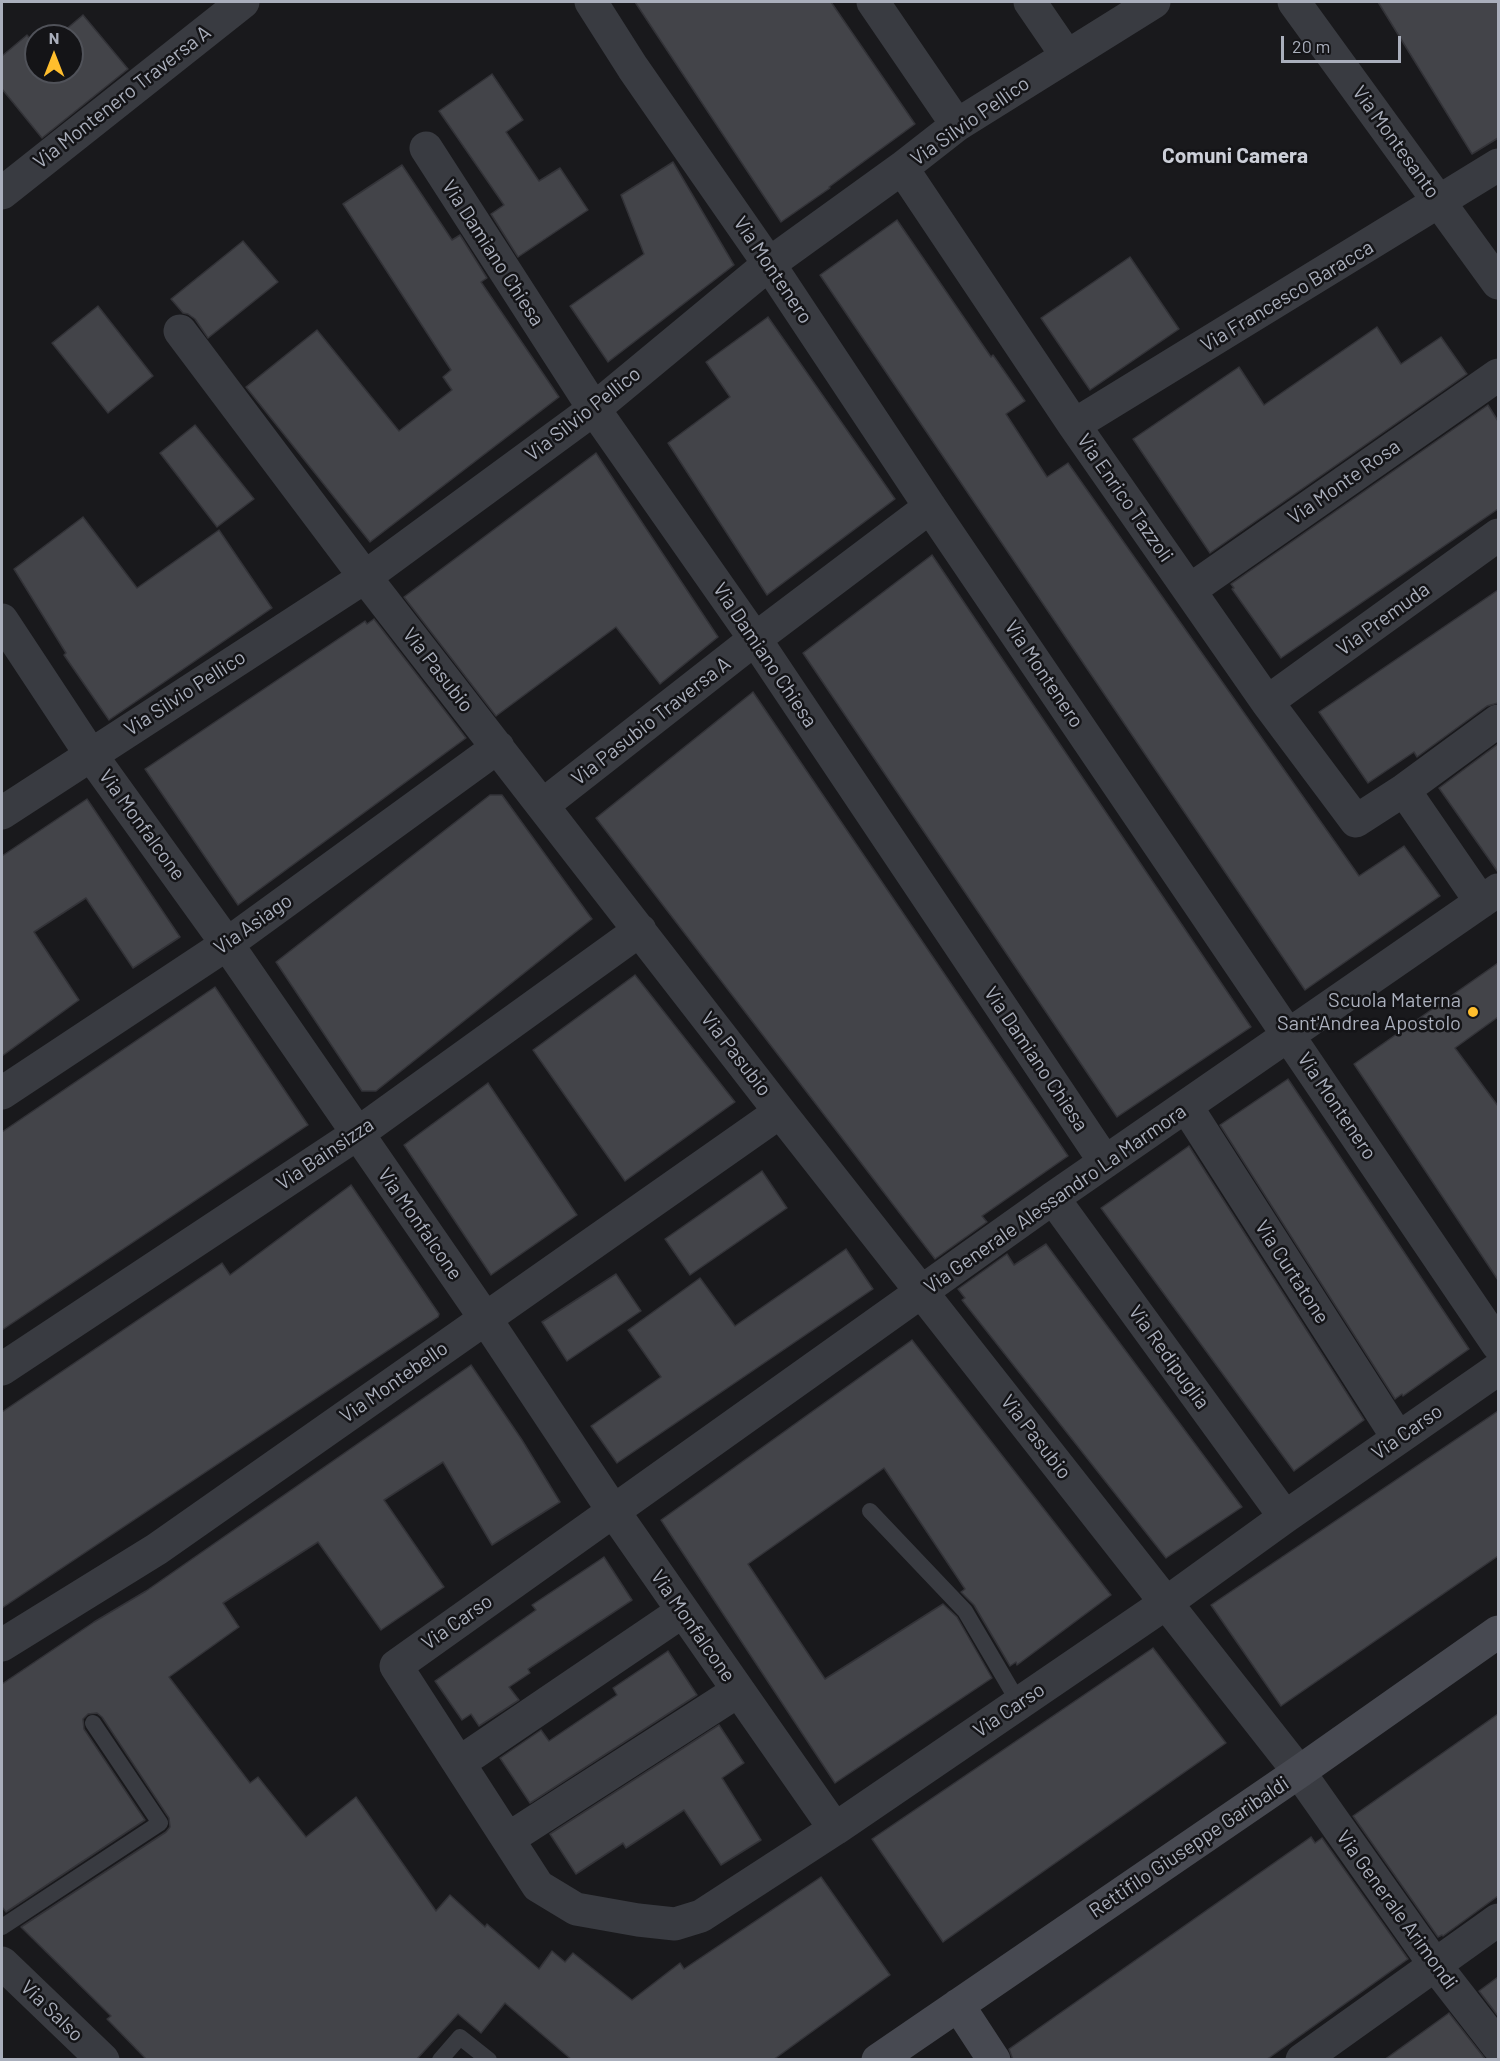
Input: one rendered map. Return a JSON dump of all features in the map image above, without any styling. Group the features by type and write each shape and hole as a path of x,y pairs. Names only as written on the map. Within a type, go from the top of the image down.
{"main road":[{"name":"Rettifilo Giuseppe Garibaldi","path":"878,2060 1299,1772 1498,1632"},
{"path":"958,2006 994,2060"}],"street":[{"name":"Via Montenero Traversa A","path":"2,193 243,2"},
{"name":"Via Montenero","path":"591,2 633,68 769,264 930,507 1498,1345"},
{"path":"873,2 957,125"},
{"path":"1030,2 1067,56"},
{"name":"Via Silvio Pellico","path":"2,813 365,577 594,409 769,264 902,168 957,125 1154,2"},
{"name":"Via Montesanto","path":"1294,2 1498,283"},
{"name":"Via Damiano Chiesa","path":"426,148 594,409 755,639 1105,1162"},
{"name":"Via Francesco Baracca","path":"1074,425 1498,165"},
{"name":"Via Enrico Tazzoli","path":"902,168 1074,425 1267,702 1356,822 1404,790"},
{"name":"Via Pasubio","path":"180,331 365,577 780,1112 1299,1772"},
{"name":"Via Monte Rosa","path":"1190,590 1498,375"},
{"name":"Via Pasubio Traversa A","path":"543,805 755,639 930,507"},
{"name":"Via Premuda","path":"1267,702 1498,535"},
{"name":"Via Monfalcone","path":"2,620 91,755 227,944 485,1318 614,1512 835,1829"},
{"path":"1490,896 1404,790 1498,721"},
{"name":"Via Asiago","path":"2,1093 227,944 498,747"},
{"name":"Via Generale Alessandro La Marmora","path":"614,1512 1053,1198 1490,896"},
{"name":"Via Bainsizza","path":"2,1369 357,1134 640,930"},
{"name":"Via Curtatone","path":"1186,1106 1398,1438"},
{"name":"Via Montebello","path":"2,1645 157,1549 780,1112"},
{"name":"Via Redipuglia","path":"1053,1198 1285,1516"},
{"name":"Via Carso","path":"614,1512 396,1666 538,1886 576,1909 675,1924 701,1916 835,1829 1166,1603 1285,1516 1498,1369"},
{"path":"459,1763 683,1611"},
{"path":"508,1839 738,1691"},
{"name":"Via Generale Arimondi","path":"1299,1772 1435,1965 1498,2046"},
{"path":"1302,2060 1498,1920"},
{"name":"Via Salso","path":"2,1964 103,2060"}],"lane":[{"path":"870,1510 965,1611 1019,1703"},
{"path":"2,1927 160,1823 93,1723"},
{"path":"440,2060 460,2037 489,2060"}],"building":[{"path":"635,2 831,2 915,124 781,222"},
{"path":"1378,2 1498,2 1498,138 1472,154"},
{"path":"83,15 128,69 42,138 2,89 2,56 24,38 24,84 84,84 84,24 72,24"},
{"path":"492,74 523,120 506,132 539,181 560,168 588,210 518,257 491,214 504,205 439,111"},
{"path":"673,162 734,265 608,362 570,306 644,254 621,195"},
{"path":"402,165 452,240 460,235 487,278 481,282 559,397 370,542 246,387 317,330 399,431 452,390 443,377 451,370 343,204"},
{"path":"897,220 991,357 993,355 1025,401 1006,414 1047,477 1068,463 1359,876 1404,846 1440,896 1305,990 820,275"},
{"path":"243,241 278,282 208,338 195,319 183,313 171,299"},
{"path":"1130,257 1179,329 1090,390 1041,318"},
{"path":"98,306 153,376 108,413 52,343"},
{"path":"768,317 895,499 767,595 668,443 730,397 706,362"},
{"path":"1377,327 1401,364 1441,337 1467,374 1210,553 1133,439 1239,367 1264,405"},
{"path":"1488,405 1498,421 1498,509 1281,658 1232,589 1234,588 1231,584"},
{"path":"195,425 254,499 217,527 160,453"},
{"path":"596,453 718,637 660,684 616,627 496,716 404,597"},
{"path":"83,517 137,588 219,530 272,608 109,720 64,655 66,653 14,569"},
{"path":"932,555 1251,1027 1117,1117 803,653"},
{"path":"1498,590 1498,703 1487,706 1417,757 1414,752 1368,783 1319,712"},
{"path":"374,619 466,738 238,905 145,769 365,621 367,624"},
{"path":"753,692 1068,1156 982,1216 987,1222 935,1259 596,818"},
{"path":"1498,744 1498,872 1439,788"},
{"path":"490,795 502,795 592,919 376,1091 362,1091 276,962"},
{"path":"87,799 180,937 133,968 86,898 34,932 79,1000 2,1056 2,856"},
{"path":"1498,963 1498,1017 1455,1048 1498,1106 1498,1280 1354,1064"},
{"path":"635,975 735,1102 625,1181 533,1050"},
{"path":"215,987 308,1125 2,1330 2,1132"},
{"path":"1288,1079 1469,1349 1403,1396 1402,1394 1395,1399 1220,1125"},
{"path":"488,1083 577,1215 491,1275 404,1145"},
{"path":"1189,1146 1364,1420 1294,1471 1101,1208"},
{"path":"762,1171 787,1208 690,1275 665,1239"},
{"path":"351,1185 439,1314 438,1317 2,1608 2,1412 222,1263 230,1275"},
{"path":"1046,1244 1242,1507 1166,1558 962,1300 965,1298 958,1289 1007,1254 1014,1265"},
{"path":"846,1249 873,1289 617,1463 591,1426 661,1377 628,1330 700,1278 735,1326"},
{"path":"616,1274 641,1311 567,1361 542,1322"},
{"path":"912,1340 1111,1595 1017,1665 1016,1662 1010,1666 974,1605 961,1592 965,1589 884,1468 748,1564 825,1679 943,1604 957,1617 992,1678 835,1783 661,1520"},
{"path":"471,1365 522,1440 560,1502 492,1545 443,1462 384,1500 444,1587 381,1630 318,1542 223,1603 239,1627 169,1677 250,1783 258,1777 306,1837 356,1797 436,1911 450,1895 485,1927 487,1924 539,1969 552,1951 565,1962 573,1953 632,2000 680,1963 684,1969 821,1877 890,1975 773,2060 572,2060 505,2003 481,2033 458,2014 416,2060 147,2060 107,2019 111,2016 21,1927 166,1832 170,1827 169,1818 102,1717 97,1713 88,1714 83,1719 84,1729 145,1820 6,1912 2,1907 2,1684 94,1622 146,1591"},
{"path":"1498,1411 1498,1556 1281,1706 1211,1605"},
{"path":"604,1557 632,1600 528,1669 530,1673 509,1687 519,1700 479,1726 471,1714 462,1720 435,1681 536,1610 532,1605"},
{"path":"1153,1648 1226,1743 943,1942 872,1839"},
{"path":"668,1651 697,1695 530,1803 500,1758 541,1730 549,1741 617,1695 613,1688"},
{"path":"1498,1714 1498,1896 1443,1936 1438,1937 1353,1816"},
{"path":"719,1725 744,1763 722,1778 761,1840 721,1865 684,1810 626,1848 623,1843 576,1874 550,1834"},
{"path":"1311,1837 1315,1843 1322,1838 1408,1959 1266,2060 1013,2060 1009,2049"},
{"path":"1498,1977 1498,2016 1479,1991"},
{"path":"1449,2013 1486,2060 1384,2060"}],"place":[{"name":"Scuola Materna Sant'Andrea Apostolo","path":"1473,1012"}],"district":[{"name":"Comuni Camera","path":"1235,156"}]}
